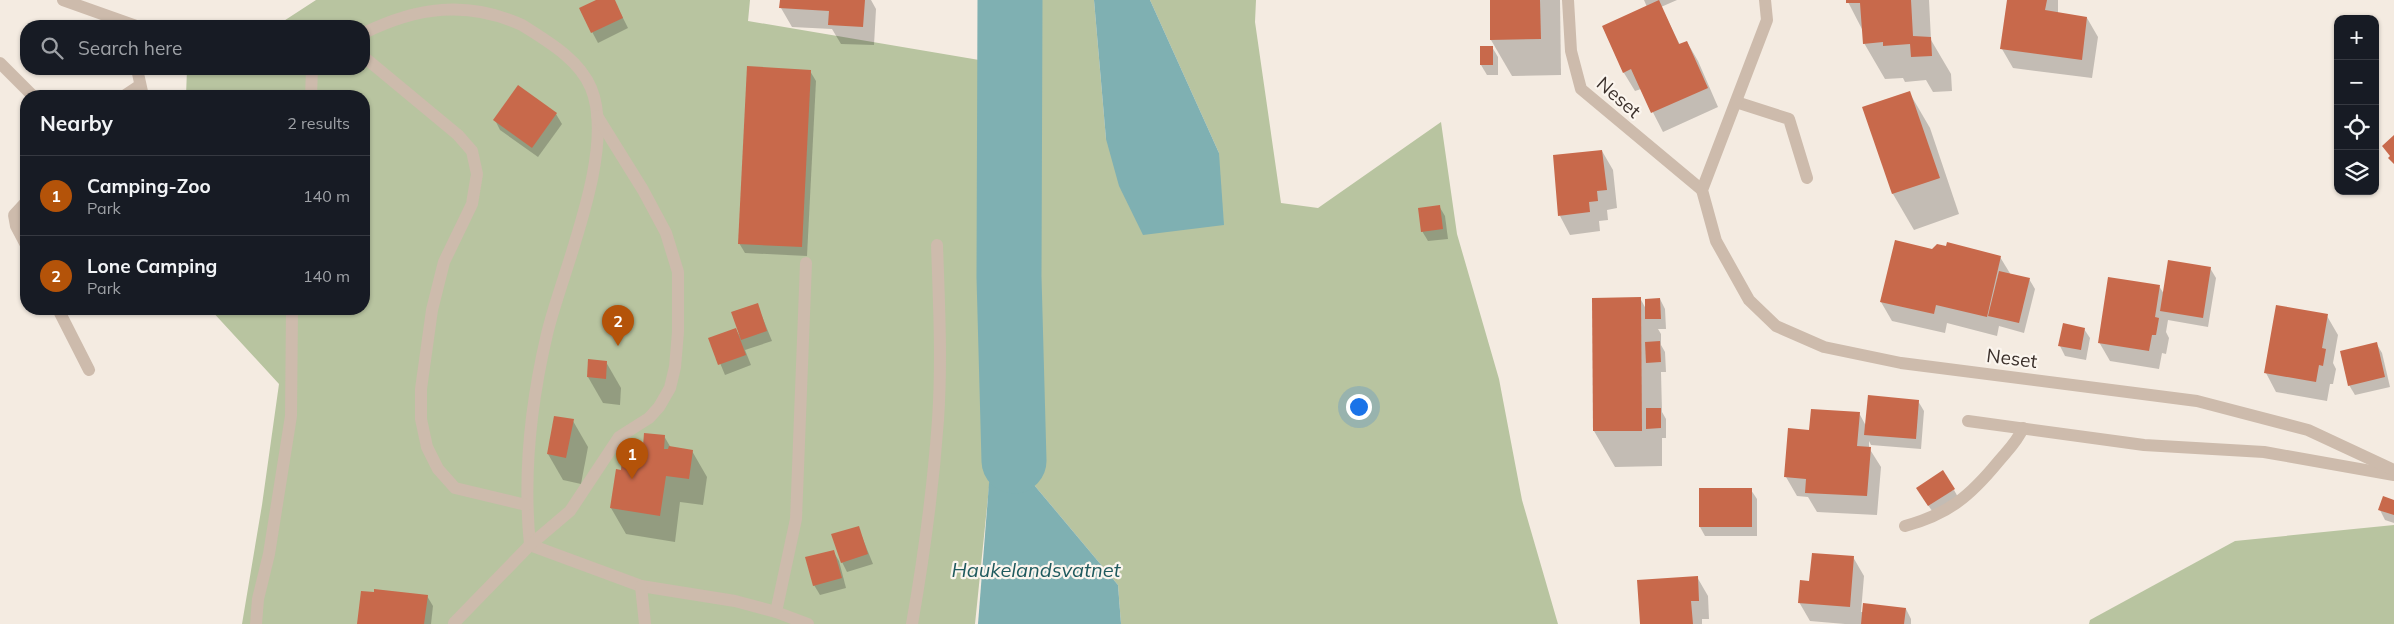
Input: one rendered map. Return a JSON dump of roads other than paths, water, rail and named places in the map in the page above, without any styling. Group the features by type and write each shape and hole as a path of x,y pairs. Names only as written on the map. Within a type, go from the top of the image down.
{"street":[{"path":"63,0 119,20"},
{"name":"Neset","path":"1568,0 1571,51 1581,89 1702,190 1716,241 1749,300 1776,326 1824,347 1901,363 2197,401 2308,430 2394,470"},
{"path":"1702,190 1767,20 1766,0"},
{"path":"370,29 394,18 425,8 453,6 478,8 509,18 544,39 574,62 591,88 597,116 596,149 590,188 547,334 534,407 526,505 530,545"},
{"path":"370,61 458,135 472,151 477,174 472,204 444,262 432,310 421,389 421,419 427,447 438,469 455,488 526,505"},
{"path":"0,63 27,90"},
{"path":"138,75 141,90"},
{"path":"311,90 312,75"},
{"path":"1736,102 1789,119 1807,178"},
{"path":"454,623 530,545 570,511 619,438 648,418 659,407 670,388 675,367 678,332 678,272 666,233 644,190 597,116"},
{"path":"20,208 14,215 20,234"},
{"path":"912,624 926,543 938,419 940,338 937,245"},
{"path":"776,612 796,519 806,263"},
{"path":"61,315 89,370"},
{"path":"256,624 258,599 269,554 291,416 292,315"},
{"path":"1968,421 2144,445 2264,452 2394,475"},
{"path":"1906,526 1923,521 1948,509 1975,490 2016,444 2023,428"},
{"path":"530,545 641,586 735,601 776,612 808,624"},
{"path":"269,554 278,565"},
{"path":"641,586 647,622"}],"water":[{"path":"1094,0 1150,0 1219,153 1224,225 1143,235 1119,186 1106,139"},
{"name":"Haukelandsvatnet","path":"991,458 1014,461 1118,585 1121,624 978,624"}],"waterway":[{"path":"1010,0 1009,277 1014,461"}],"place":[{"name":"Lone Camping","path":"618,346"},
{"name":"Camping-Zoo","path":"632,479"}]}
